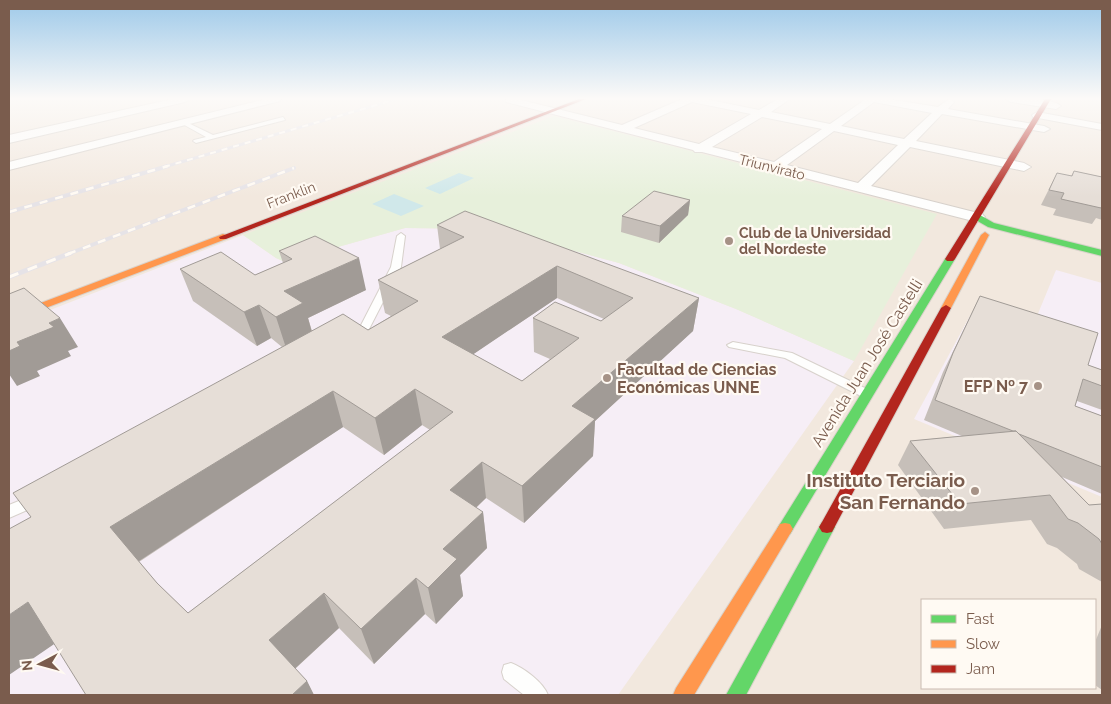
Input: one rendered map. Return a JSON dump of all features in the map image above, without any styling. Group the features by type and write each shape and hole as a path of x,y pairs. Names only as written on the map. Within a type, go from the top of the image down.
{"main road":[{"name":"Franklin","path":"9,319 495,132"},
{"name":"Avenida Juan José Castelli","path":"683,695 1009,164 1027,132"},
{"path":"976,218 1102,244"},
{"path":"993,221 1102,253"},
{"path":"736,695 993,221"}],"street":[{"path":"9,139 40,132"},
{"path":"9,166 143,132"},
{"name":"Triunvirato","path":"633,132 976,218"},
{"path":"699,149 728,132"},
{"path":"775,168 826,132"},
{"path":"851,132 1024,168"},
{"path":"860,189 919,132"}],"lane":[{"path":"202,132 212,137"},
{"path":"196,141 232,132"},
{"path":"345,342 362,333 383,291 399,270 401,236"},
{"path":"383,291 400,288"},
{"path":"732,345 788,355 867,394"},
{"path":"9,512 51,493"},
{"path":"511,672 538,695"}],"shaded area":[{"path":"9,132 1102,132 1102,695 9,695"},
{"path":"405,228 493,229 619,263 736,309 854,361 618,695 9,695 9,326 243,235 276,258 285,262"},
{"name":"EFP Nº 7","path":"1056,270 1102,283 1102,497 914,419 971,314 1030,333"}],"green space":[{"name":"Club de la Universidad del Nordeste","path":"513,132 616,132 937,214 854,361 736,309 619,263 493,229 405,228 285,262 276,258 243,235"}],"water":[{"path":"459,173 474,178 440,194 425,188"},
{"path":"394,194 424,206 401,216 372,204"}],"building":[{"path":"1074,171 1102,177 1101,208 1061,199 1064,193 1049,190 1057,173 1072,176"},
{"path":"654,191 690,200 660,226 622,216"},
{"path":"465,211 699,298 572,406 595,419 522,486 482,462 450,490 483,512 443,549 457,559 428,588 416,578 361,629 324,593 269,640 307,681 292,695 86,695 28,602 9,615 9,529 31,517 13,493 343,314 368,330 418,301 378,280 464,237 437,225","holes":["557,266 633,298 601,321 555,302 533,318 579,338 522,381 442,337","415,389 453,412 188,613 157,583 110,527 333,391 375,418"]},
{"path":"315,236 359,258 284,291 303,303 276,317 259,305 244,312 180,269 221,252 255,275 292,259 279,251"},
{"path":"24,288 60,318 49,323 54,327 17,342 20,346 9,351 9,294"},
{"name":"EFP Nº 7","path":"980,296 1098,333 1088,365 1102,370 1102,386 1083,379 1075,406 1102,416 1102,467 935,400 953,353"},
{"path":"1016,431 1089,505 1102,504 1102,544 1099,539 1078,523 1068,519 1050,495 960,504 910,441"}],"railway":[{"path":"164,167 284,132"},
{"path":"9,212 168,166"},
{"path":"68,254 294,168"},
{"path":"9,277 71,253"}],"traffic: fast":[{"path":"977,217 991,225 1102,253"},
{"path":"785,529 950,259"},
{"path":"736,695 827,527"}],"traffic: slow":[{"path":"946,308 985,235"},
{"path":"9,319 223,237"},
{"path":"683,695 785,529"}],"traffic: jam":[{"path":"223,237 497,132"},
{"path":"950,259 1028,132"},
{"path":"827,527 946,308"}],"place":[{"name":"Club de la Universidad del Nordeste","path":"729,241"},
{"name":"Facultad de Ciencias Económicas UNNE","path":"607,378"},
{"name":"EFP Nº 7","path":"1038,386"},
{"name":"Instituto Terciario San Fernando","path":"975,491"}]}
